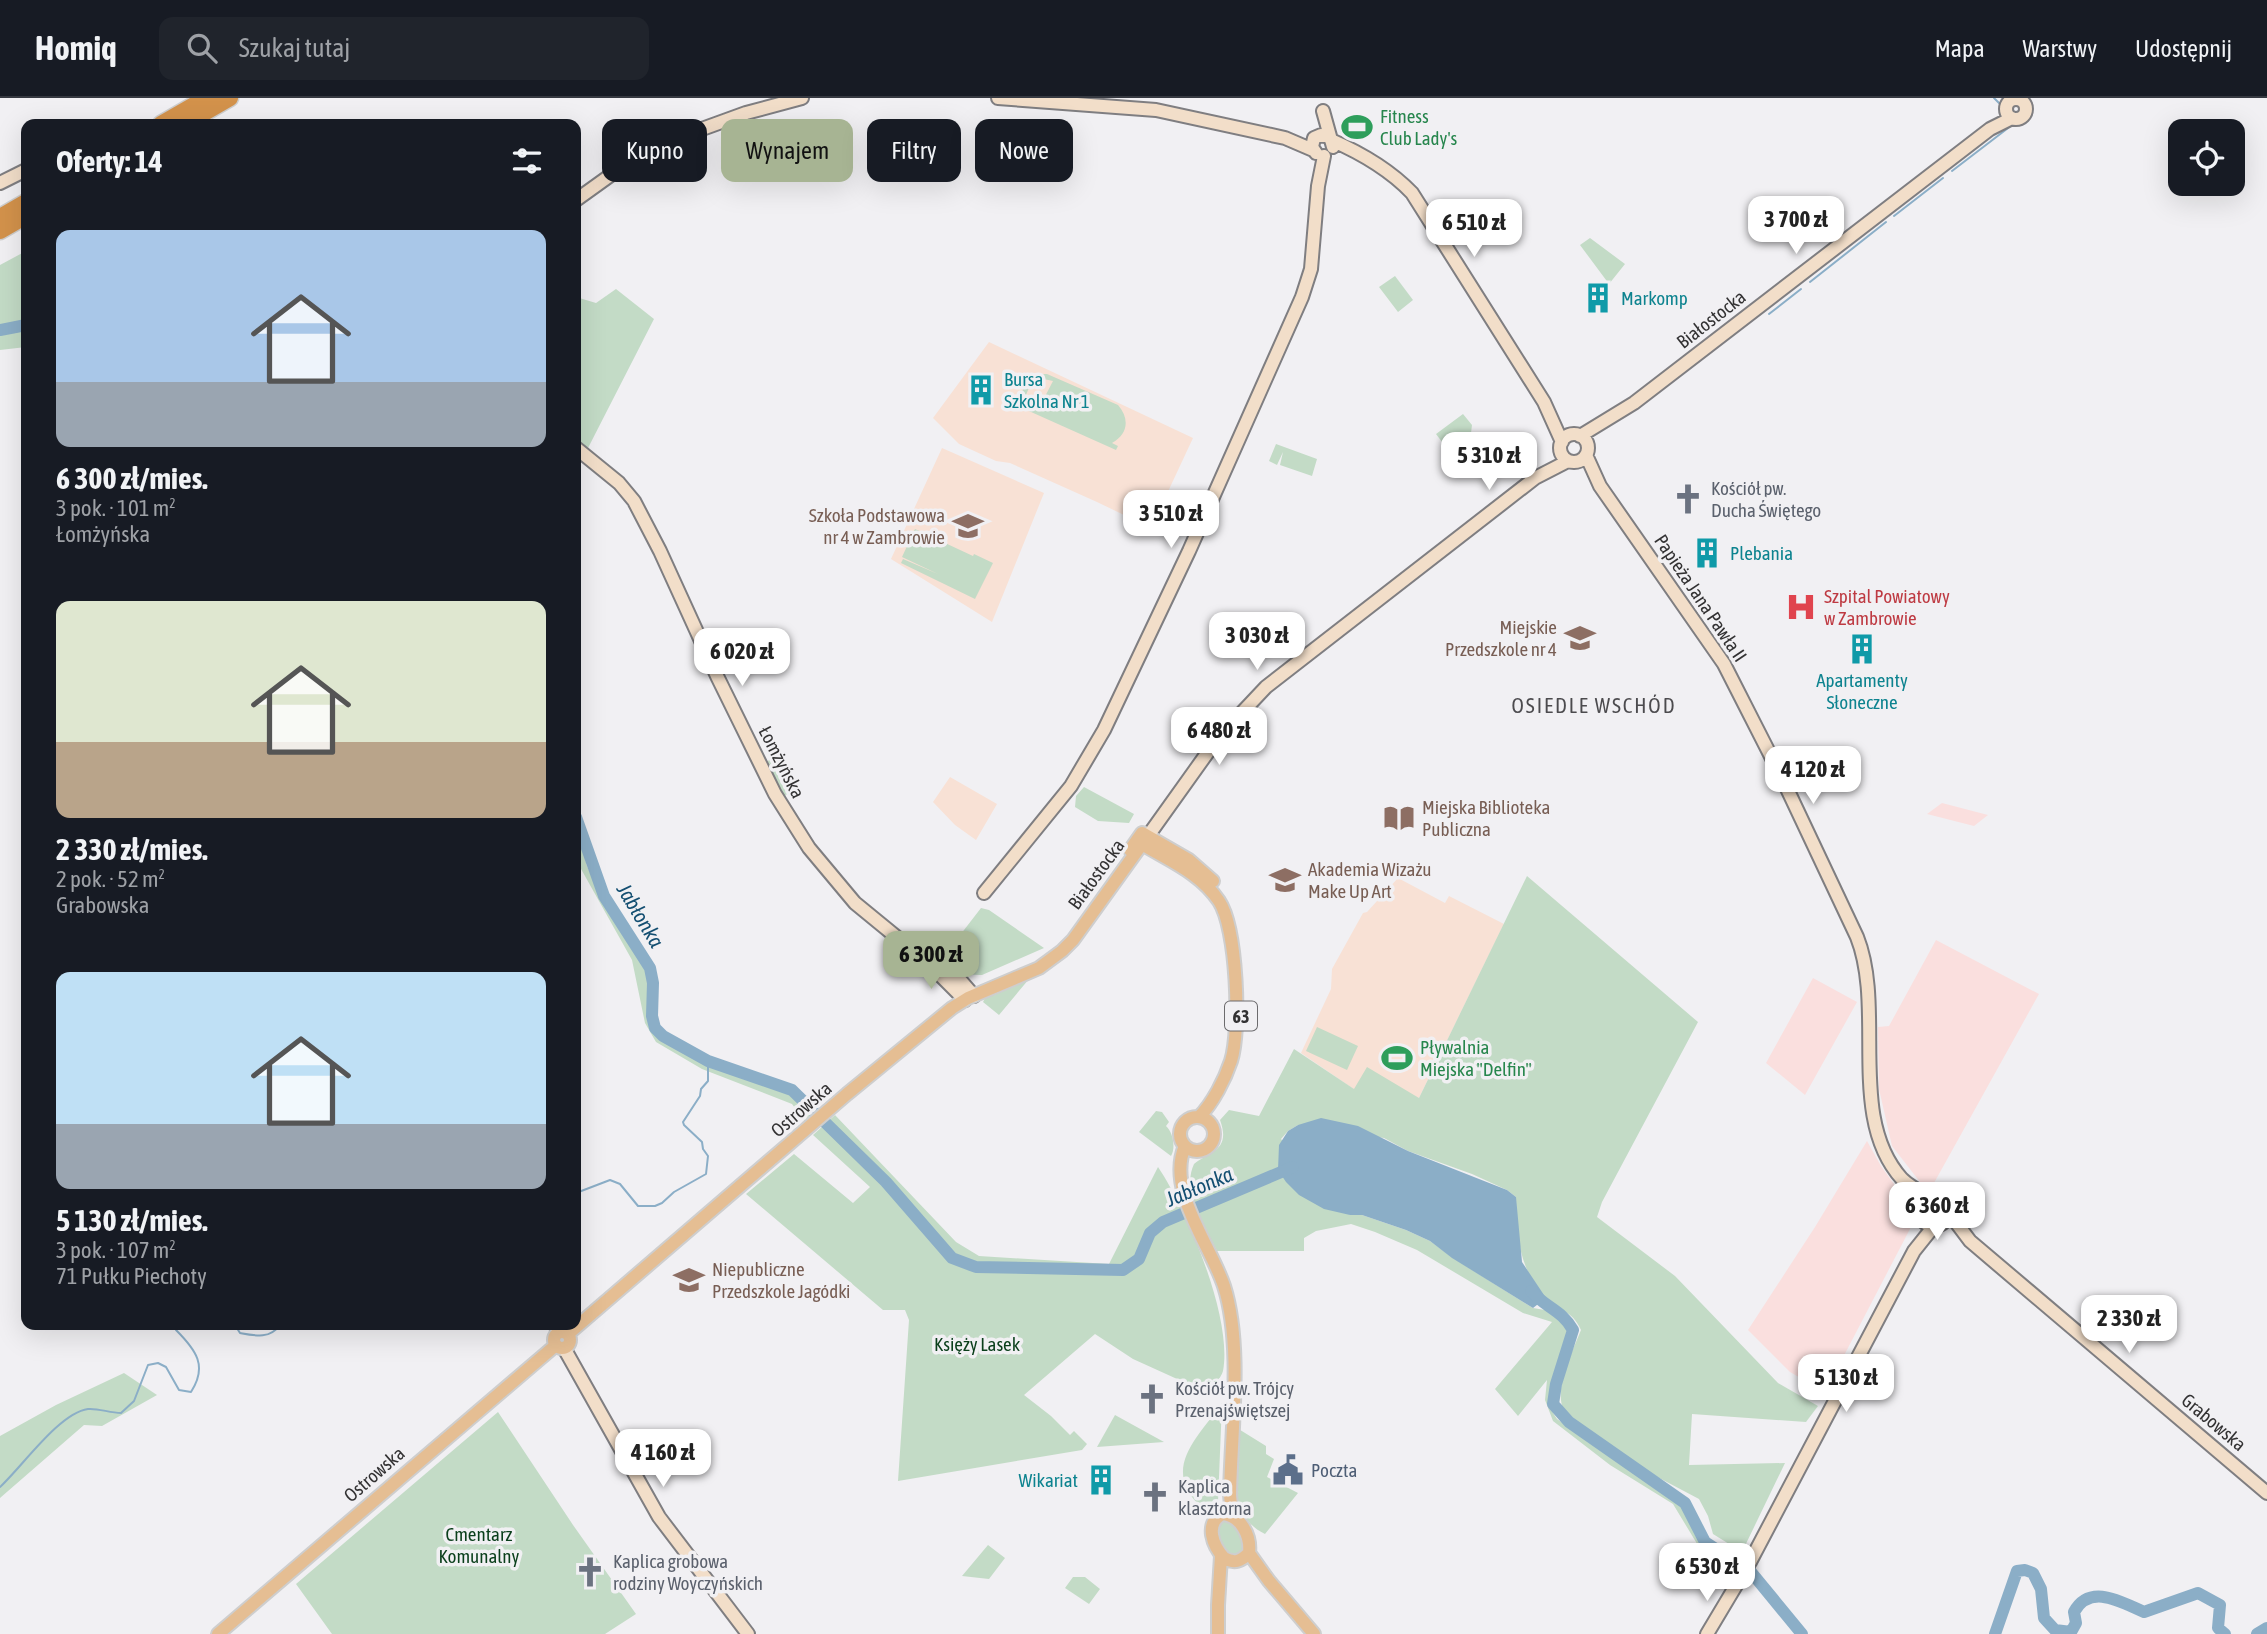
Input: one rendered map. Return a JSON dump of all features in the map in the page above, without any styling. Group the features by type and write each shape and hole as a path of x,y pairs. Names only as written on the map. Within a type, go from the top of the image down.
{"highway":[{"path":"170,119 206,98"},
{"path":"194,119 230,98"},
{"path":"0,217 21,205"},
{"path":"0,231 21,219"}],"main road":[{"name":"Białostocka","path":"968,995 1041,966 1062,951 1073,940 1144,838"},
{"name":"63","path":"1144,838 1189,860 1210,877 1228,903 1236,924 1241,1048 1233,1072 1212,1112 1204,1120"},
{"name":"Ostrowska","path":"581,1314 968,995"},
{"name":"63","path":"1190,1118 1204,1120 1213,1135 1210,1143 1203,1149 1190,1148 1180,1137 1181,1128 1190,1118"},
{"name":"63","path":"1190,1148 1179,1166 1179,1177 1208,1251 1218,1268 1225,1289 1233,1335 1230,1495 1227,1514"},
{"path":"560,1347 554,1339 561,1330"},
{"name":"Ostrowska","path":"218,1634 560,1347"},
{"name":"63","path":"1227,1514 1216,1518 1211,1530 1236,1558"},
{"name":"63","path":"1218,1634 1236,1558 1249,1542 1240,1522 1227,1514"},
{"path":"1236,1558 1258,1576 1306,1634"},
{"path":"1236,1558 1269,1581 1314,1634"}],"street":[{"path":"581,196 647,149 746,113 802,98"},
{"path":"998,98 1156,110 1322,145 1363,157 1384,168 1412,193 1574,449"},
{"path":"2024,102 2034,98"},
{"name":"Białostocka","path":"1144,838 1217,738 1275,679 2009,112 2021,117 2024,102"},
{"path":"984,894 1071,786 1118,702 1189,551 1302,297 1311,269 1323,104"},
{"path":"0,183 21,172"},
{"name":"Papieża Jana Pawła II","path":"1574,449 1720,656 1776,766 1857,937 1865,957 1868,982 1872,1108 1888,1157 1904,1181 1924,1201"},
{"name":"Łomżyńska","path":"581,452 620,483 634,501 775,794 809,848 855,903 926,962 941,968 968,995"},
{"name":"Grabowska","path":"1924,1201 1943,1199 1948,1206 1936,1221 1970,1241 2267,1493"},
{"path":"1707,1634 1743,1575 1914,1251 1936,1221 1919,1213 1924,1201"},
{"path":"560,1347 659,1517 748,1634"}],"shaded area":[{"path":"989,342 1193,438 1151,528 1010,463 996,461 959,444 933,418"},
{"name":"Szkoła Podstawowa nr 4 w Zambrowie","path":"942,448 1044,493 992,622 891,559"},
{"path":"950,777 997,804 976,840 955,825 933,802"},
{"path":"1942,803 1988,815 1974,826 1927,814"},
{"path":"1398,878 1445,903 1449,896 1504,924 1419,1098 1355,1090 1301,1053 1331,989 1332,969 1363,913 1367,912"},
{"path":"1936,940 2039,994 1934,1183 1920,1182 1892,1146 1879,1089 1878,1027 1889,1026"},
{"path":"1813,978 1857,1002 1805,1095 1766,1063"},
{"path":"1867,1141 1902,1195 1911,1227 1825,1392 1790,1372 1748,1330"}],"green space":[{"path":"1590,238 1625,264 1609,284 1580,245"},
{"path":"21,254 21,348 0,350 0,265"},
{"path":"1395,276 1413,300 1398,312 1379,287"},
{"path":"616,289 654,319 588,448 581,443 581,298 596,303"},
{"path":"1038,374 1047,374 1118,405 1126,426 1112,443 1118,446 1116,450 1013,404 1015,400 1023,403 1024,385","holes":["1039,378 1053,381 1038,410 1031,406 1026,395 1030,385"]},
{"path":"1463,414 1472,425 1470,441 1451,454 1436,434"},
{"path":"1276,444 1317,459 1312,476 1280,465 1283,452 1277,465 1269,461"},
{"path":"915,529 993,563 975,599 901,563 903,559 938,574 902,557"},
{"path":"772,757 781,760 800,781 784,797 767,762"},
{"path":"1084,787 1134,814 1129,823 1098,821 1075,807 1076,796"},
{"path":"581,844 600,896 643,964 649,982 648,1018 660,1037 701,1062 792,1095 814,1114 805,1122 792,1104 702,1069 656,1042 645,1023 632,960 581,869"},
{"path":"1527,876 1698,1022 1602,1202 1597,1217 1675,1276 1778,1383 1818,1406 1806,1422 1692,1414 1689,1465 1785,1463 1742,1552 1713,1534 1699,1499 1646,1471 1567,1415 1562,1407 1562,1385 1581,1330 1569,1314 1545,1297 1524,1263 1518,1237 1516,1197 1472,1174 1408,1151 1384,1138 1298,1125 1281,1139 1350,1215 1362,1215 1430,1241 1533,1308 1551,1311 1570,1331 1550,1392 1549,1403 1557,1419 1681,1506 1691,1519 1699,1541 1709,1552 1737,1571 1729,1583 1699,1547 1673,1504 1610,1465 1553,1421 1545,1400 1547,1380 1518,1416 1495,1389 1552,1322 1523,1313 1417,1250 1351,1224 1316,1231 1304,1238 1304,1251 1217,1251 1192,1197 1190,1185 1194,1164 1221,1144 1223,1130 1220,1120 1229,1110 1259,1116 1294,1049 1354,1089 1367,1067 1419,1098"},
{"path":"981,908 989,910 1044,948 982,975 963,971 948,958 947,952"},
{"path":"1029,979 999,1015 983,1002 986,996"},
{"path":"1317,1027 1358,1046 1347,1070 1306,1051"},
{"path":"1156,1111 1162,1112 1169,1122 1166,1126 1173,1140 1171,1156 1139,1132"},
{"name":"Księży Lasek","path":"835,1115 956,1242 979,1256 1109,1264 1158,1167 1194,1236 1214,1294 1224,1349 1223,1371 1219,1379 1208,1393 1133,1359 1095,1334 1024,1395 1070,1435 1074,1431 1087,1444 1082,1450 898,1481 909,1320 905,1310 883,1310 746,1194 794,1154 853,1203 870,1187 813,1135"},
{"path":"124,1373 157,1395 102,1426 84,1425 0,1498 0,1436 56,1405"},
{"path":"1222,1403 1218,1502 1216,1507 1202,1508 1190,1494 1184,1480 1183,1467 1194,1442"},
{"name":"Cmentarz Komunalny","path":"498,1412 636,1614 605,1634 332,1634 296,1584"},
{"path":"1115,1415 1164,1442 1097,1447"},
{"path":"1237,1428 1266,1446 1266,1454 1274,1459 1267,1477 1298,1493 1265,1534 1252,1526 1239,1502 1235,1473"},
{"path":"1222,1520 1231,1522 1238,1529 1244,1549 1240,1554 1229,1556 1219,1538 1217,1527"},
{"path":"988,1545 1005,1558 989,1579 962,1576"},
{"path":"1073,1577 1085,1577 1100,1589 1089,1604 1065,1588"}],"water":[{"path":"1321,1118 1358,1126 1408,1151 1507,1190 1516,1197 1522,1262 1546,1298 1533,1308 1452,1258 1430,1241 1362,1215 1324,1209 1299,1195 1278,1170 1279,1145 1288,1131"}],"waterway":[{"path":"1994,98 2000,104"},
{"path":"1952,171 2012,125"},
{"path":"1894,216 1943,178"},
{"path":"1810,282 1886,222"},
{"path":"1769,314 1801,289"},
{"name":"Jabłonka","path":"0,330 21,326"},
{"name":"Jabłonka","path":"581,831 604,896 650,968 655,1028 663,1036 708,1061 792,1090 886,1182 952,1258 976,1267 1123,1270 1139,1259 1150,1233 1163,1222 1293,1167"},
{"path":"581,1191 610,1180 620,1184 638,1206 655,1206 706,1174 708,1156 702,1142 683,1122 708,1081 708,1061"},
{"name":"Jabłonka","path":"1531,1291 1564,1318 1573,1330 1556,1384 1553,1404 1569,1422 1685,1503 1705,1542 1751,1572 1802,1634"},
{"path":"0,1487 65,1420 88,1409 121,1413 134,1401 148,1365 158,1363 166,1367 179,1390 191,1392 199,1374 199,1366 189,1344 176,1330"},
{"path":"238,1330 240,1333 257,1335 275,1330"},
{"name":"Jabłonka","path":"1995,1634 2017,1571 2025,1570 2033,1573 2041,1589 2044,1618 2055,1630 2071,1632 2076,1623 2074,1612 2088,1598 2106,1597 2144,1612 2198,1593 2220,1605 2218,1628 2225,1634"},
{"name":"Jabłonka","path":"2257,1634 2267,1628"}],"place":[{"name":"Fitness Club Lady's","path":"1357,127"},
{"name":"Markomp","path":"1598,298"},
{"name":"Bursa Szkolna Nr 1","path":"981,390"},
{"name":"Kościół pw. Ducha Świętego","path":"1688,499"},
{"name":"Szkoła Podstawowa nr 4 w Zambrowie","path":"968,526"},
{"name":"Plebania","path":"1707,553"},
{"name":"Szpital Powiatowy w Zambrowie","path":"1801,607"},
{"name":"Miejskie Przedszkole nr 4","path":"1580,638"},
{"name":"Apartamenty Słoneczne","path":"1862,649"},
{"name":"Miejska Biblioteka Publiczna","path":"1399,818"},
{"name":"Akademia Wizażu Make Up Art","path":"1285,880"},
{"name":"Pływalnia Miejska \"Delfin\"","path":"1397,1058"},
{"name":"Niepubliczne Przedszkole Jagódki","path":"689,1280"},
{"name":"Kościół pw. Trójcy Przenajświętszej","path":"1152,1399"},
{"name":"Poczta","path":"1288,1470"},
{"name":"Wikariat","path":"1101,1480"},
{"name":"Kaplica klasztorna","path":"1155,1497"},
{"name":"Kaplica grobowa rodziny Woyczyńskich","path":"590,1572"}],"district":[{"name":"OSIEDLE WSCHÓD","path":"1594,705"}]}
